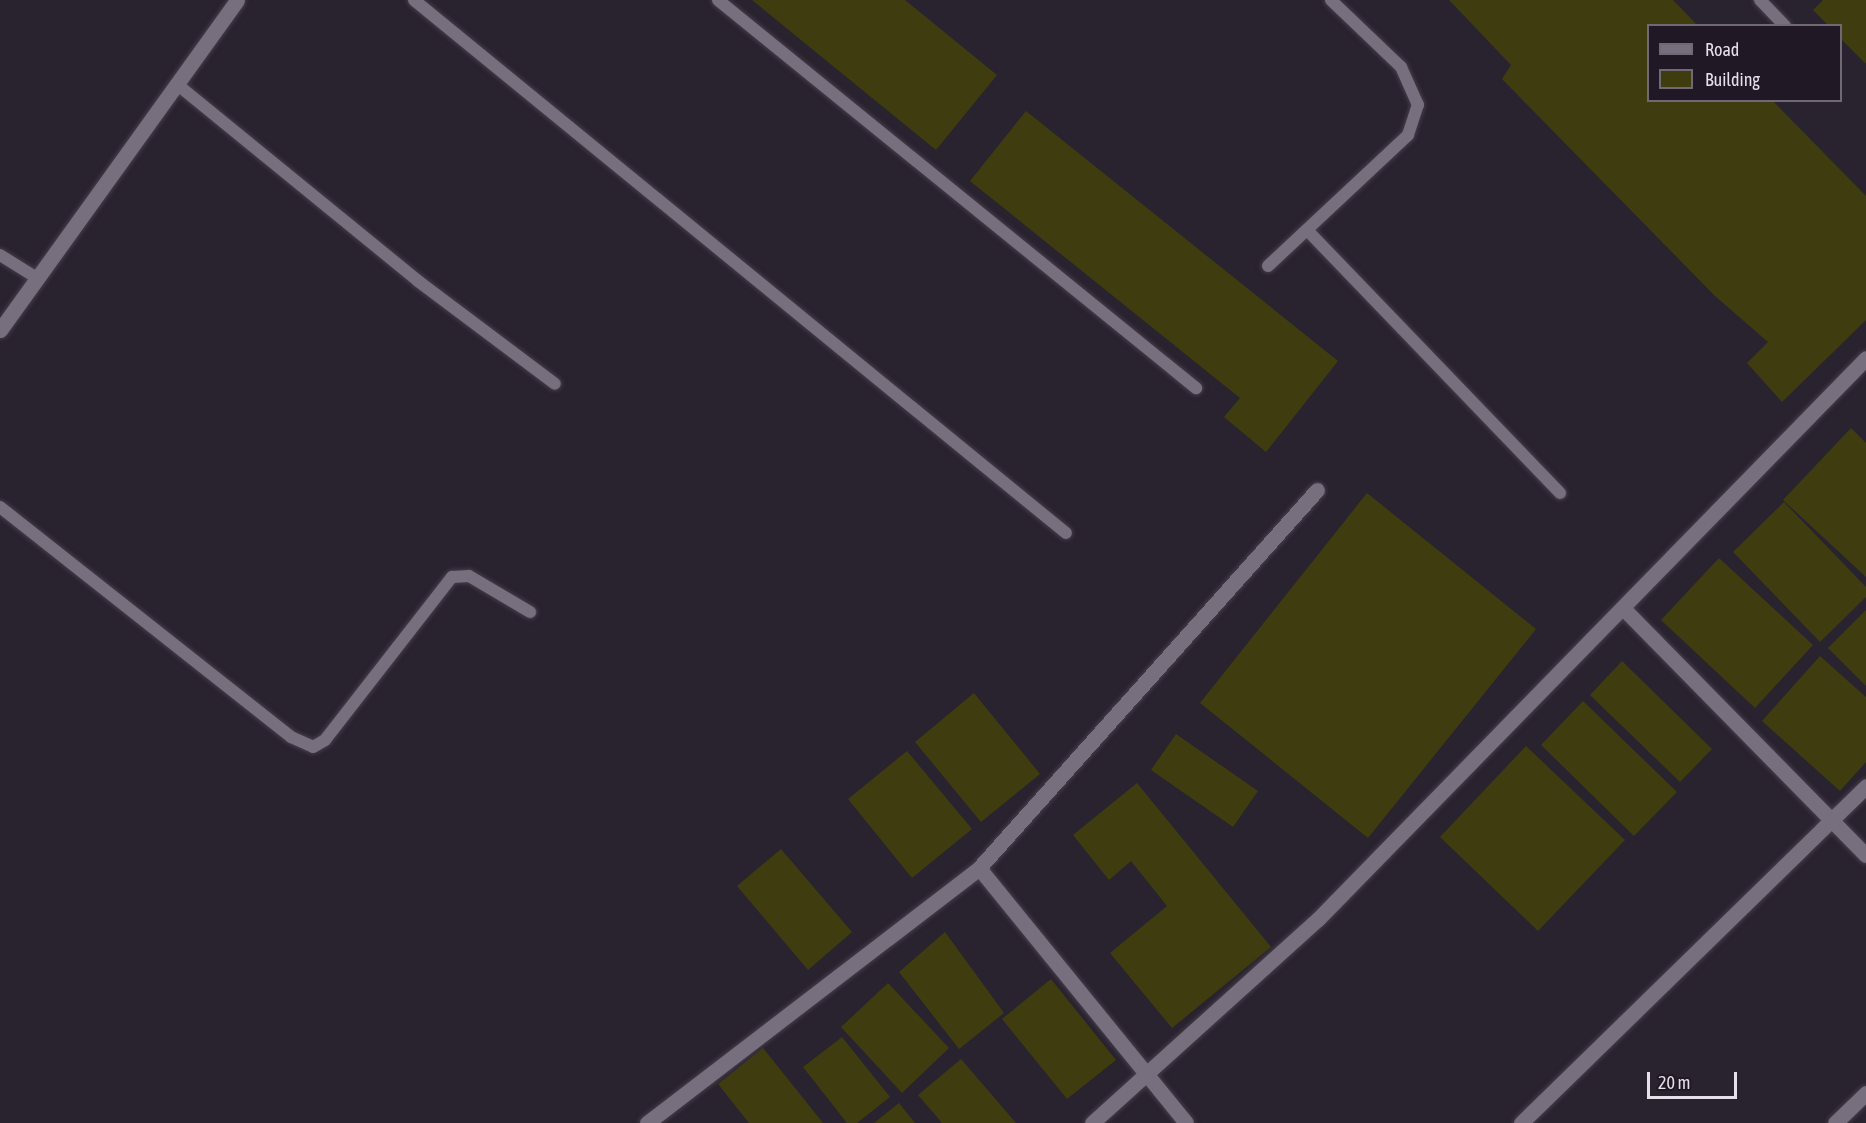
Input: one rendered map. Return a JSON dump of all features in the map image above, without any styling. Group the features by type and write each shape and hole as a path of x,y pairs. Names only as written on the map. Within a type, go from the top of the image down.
{"street":[{"path":"0,330 179,86 237,0"},
{"path":"1092,1123 1151,1074 1318,919 1624,609 1866,358"},
{"path":"647,1123 979,868 1317,490"},
{"path":"1624,609 1830,822 1866,855"},
{"path":"1521,1123 1866,786"},
{"path":"979,868 1151,1074 1186,1123"},
{"path":"1835,1123 1866,1093"}],"lane":[{"path":"414,0 1066,533"},
{"path":"718,0 1196,388"},
{"path":"1268,266 1408,135 1418,105 1401,67 1331,0"},
{"path":"1760,0 1783,24"},
{"path":"179,86 409,274 555,384"},
{"path":"1307,230 1560,493"},
{"path":"0,255 37,278"},
{"path":"0,507 291,737 313,747 325,740 452,577 469,576 530,612"}],"building":[{"path":"752,0 905,0 997,75 936,150"},
{"path":"1449,0 1673,0 1696,24 1647,24 1647,102 1774,102 1866,196 1866,320 1782,402 1747,363 1768,342 1715,296 1502,79 1511,65"},
{"path":"1823,0 1866,0 1866,64 1842,40 1842,24 1827,24 1813,10"},
{"path":"1026,111 1338,361 1266,452 1224,417 1240,398 970,181"},
{"path":"1851,428 1866,443 1866,577 1783,500"},
{"path":"1367,493 1536,629 1368,838 1200,703"},
{"path":"1784,502 1866,587 1866,597 1820,642 1733,552"},
{"path":"1719,558 1813,645 1755,708 1661,620"},
{"path":"1866,610 1866,686 1828,648"},
{"path":"1820,656 1866,697 1866,762 1840,791 1762,721"},
{"path":"1622,661 1712,749 1680,782 1590,695"},
{"path":"974,693 1040,774 981,822 915,742"},
{"path":"1583,701 1677,792 1634,836 1541,745"},
{"path":"1176,734 1258,791 1233,827 1151,770"},
{"path":"1526,746 1625,840 1538,931 1440,837"},
{"path":"907,751 972,829 912,878 848,799"},
{"path":"1137,783 1271,947 1172,1028 1110,953 1167,906 1131,861 1109,880 1073,835"},
{"path":"781,849 852,932 808,970 737,886"},
{"path":"945,932 1004,1013 959,1049 899,972"},
{"path":"1051,979 1116,1060 1067,1099 1002,1019"},
{"path":"888,983 949,1048 902,1093 841,1027"},
{"path":"842,1037 890,1097 857,1123 847,1123 803,1067"},
{"path":"763,1048 823,1123 749,1123 718,1084"},
{"path":"961,1059 1016,1123 942,1123 918,1095"},
{"path":"899,1103 915,1123 874,1123"}]}
